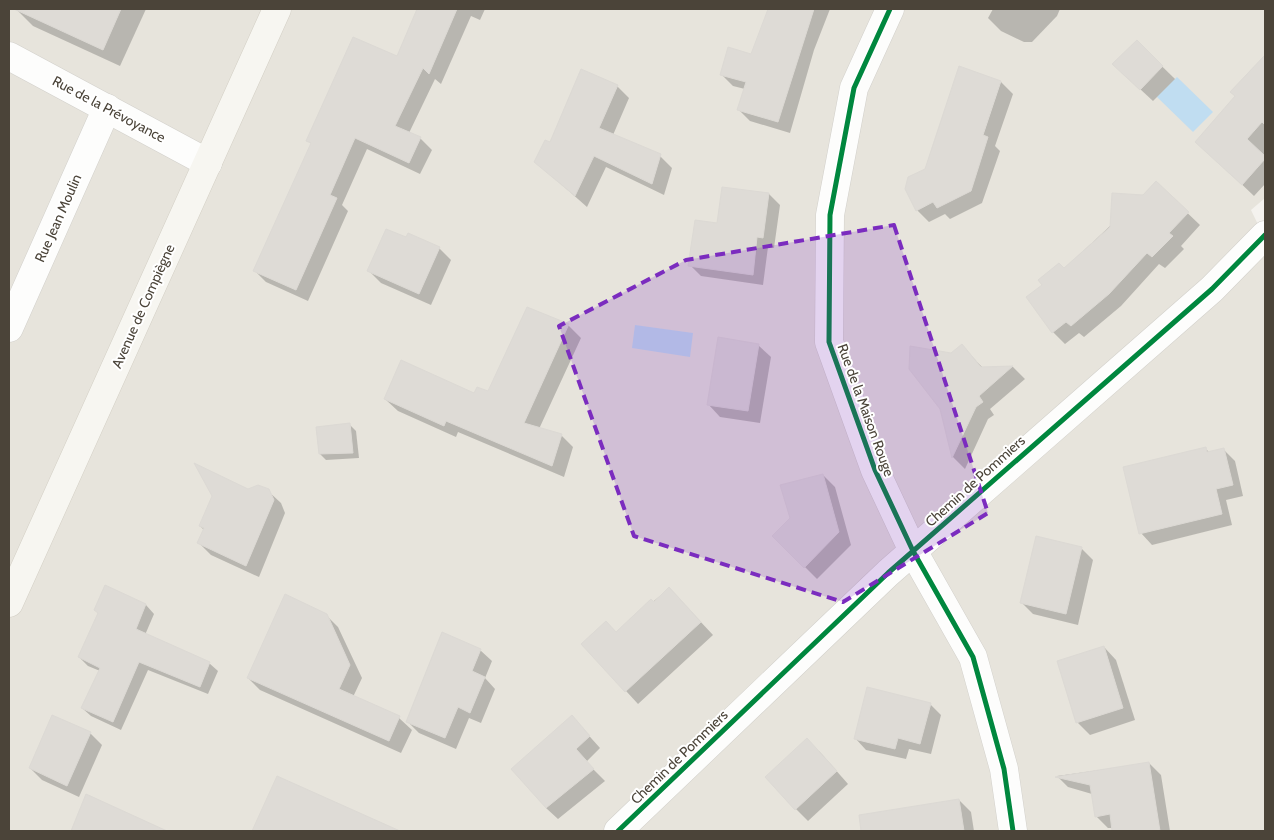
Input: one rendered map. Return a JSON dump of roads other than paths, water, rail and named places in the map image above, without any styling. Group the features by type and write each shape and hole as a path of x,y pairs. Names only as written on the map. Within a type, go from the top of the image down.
{"main road":[{"name":"Avenue de Compiègne","path":"9,603 277,9"}],"street":[{"name":"Rue de la Maison Rouge","path":"890,9 854,88 830,215 829,342 875,470 913,551 973,657 1004,769 1013,831"},
{"name":"Rue de la Prévoyance","path":"9,56 208,164"},
{"name":"Rue Jean Moulin","path":"9,328 107,108"},
{"name":"Chemin de Pommiers","path":"618,831 913,551 1208,293 1265,235"}],"water":[{"path":"1177,77 1213,112 1193,132 1157,97"},
{"path":"635,325 693,333 690,357 632,348"}]}
